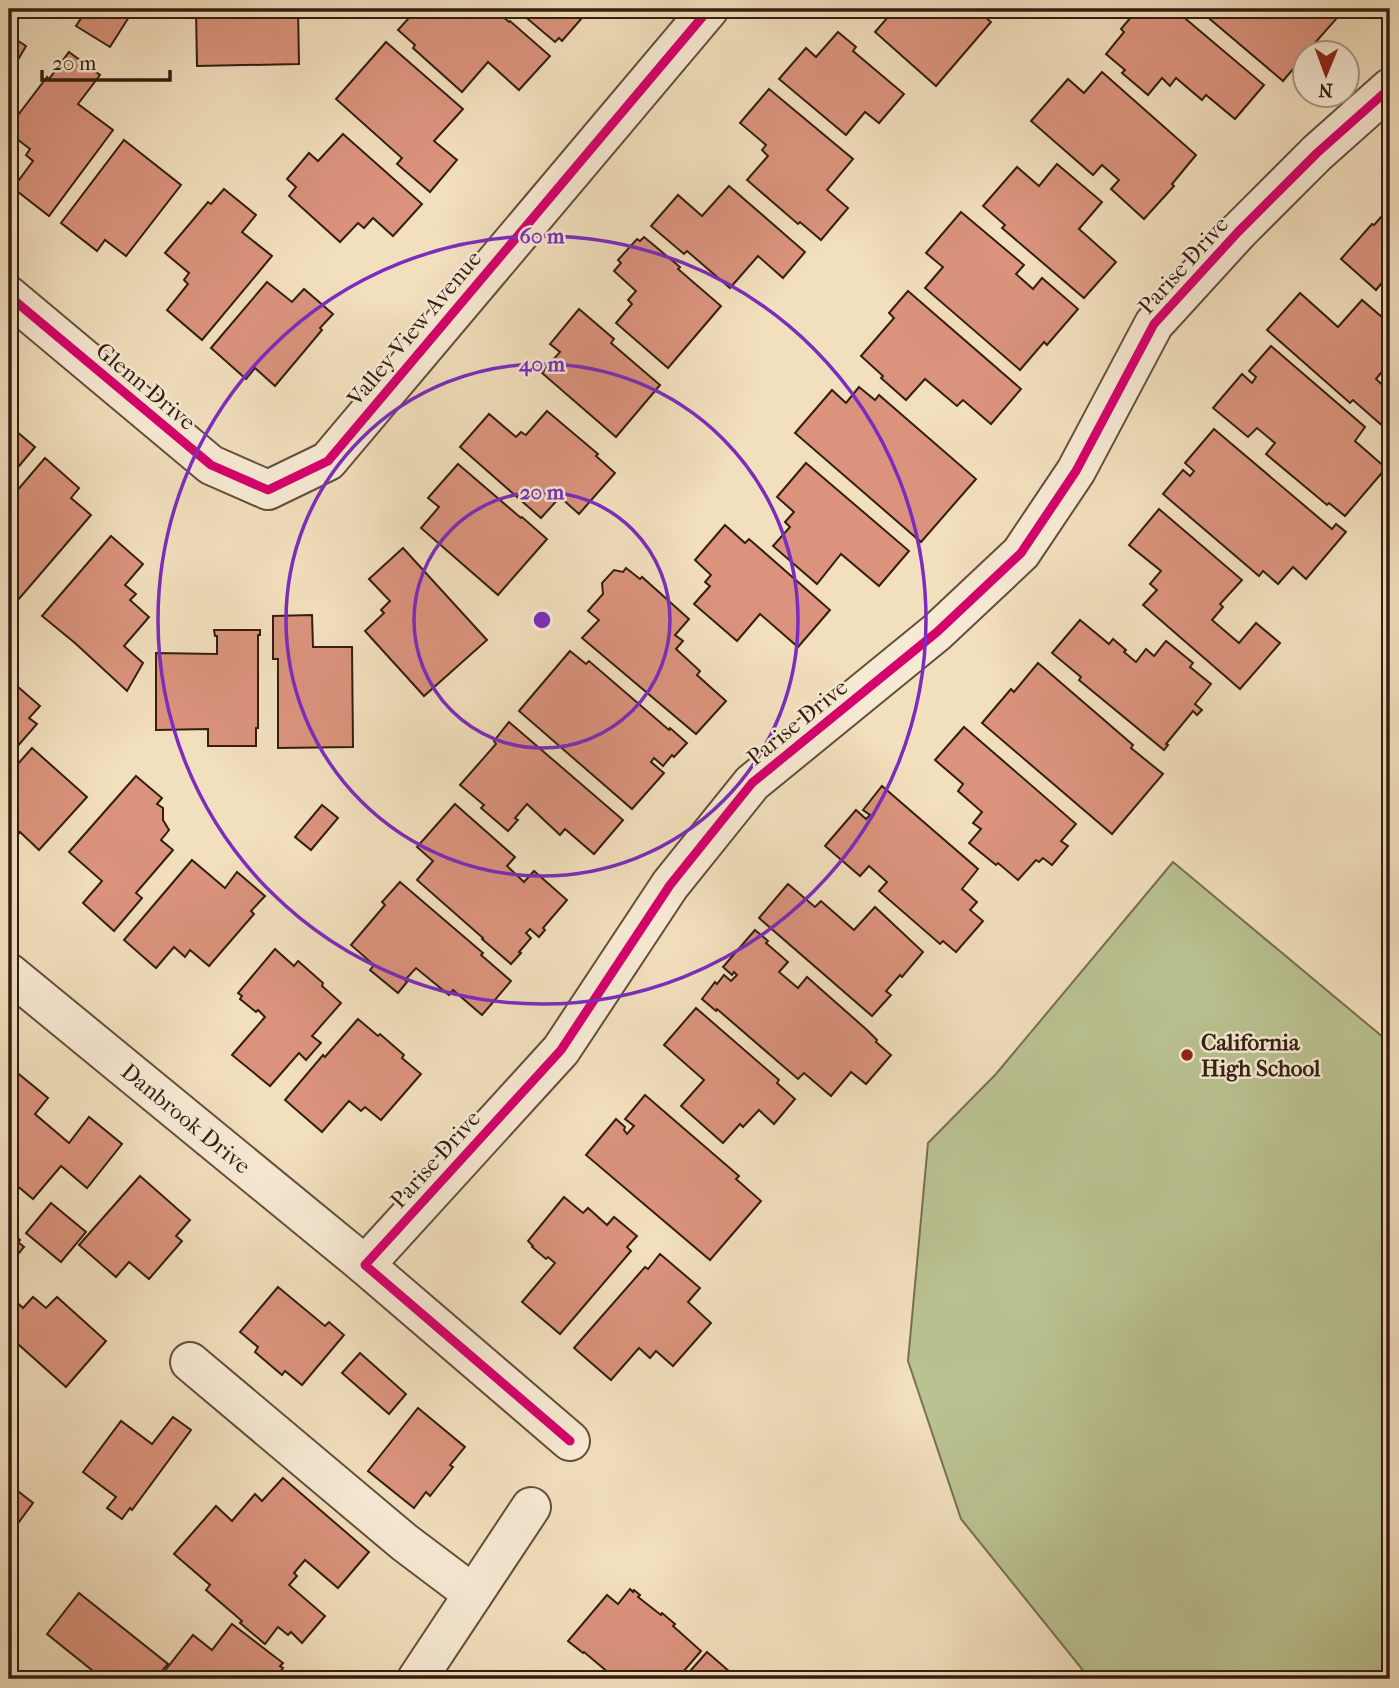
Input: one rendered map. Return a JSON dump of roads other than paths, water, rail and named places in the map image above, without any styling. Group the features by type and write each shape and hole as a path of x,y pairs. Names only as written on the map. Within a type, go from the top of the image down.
{"street":[{"name":"Valley View Avenue","path":"268,490 328,461 709,9"},
{"name":"Parise Drive","path":"365,1265 561,1050 670,885 752,783 937,632 1021,553 1076,471 1154,324 1238,232 1317,153 1390,88"},
{"name":"Glenn Drive","path":"9,296 211,465 268,490"},
{"name":"Danbrook Drive","path":"9,973 365,1265"},
{"path":"365,1265 570,1441"},
{"path":"190,1362 404,1542 473,1594"},
{"path":"417,1679 531,1507"}],"place":[{"name":"California High School","path":"1187,1055"}]}
